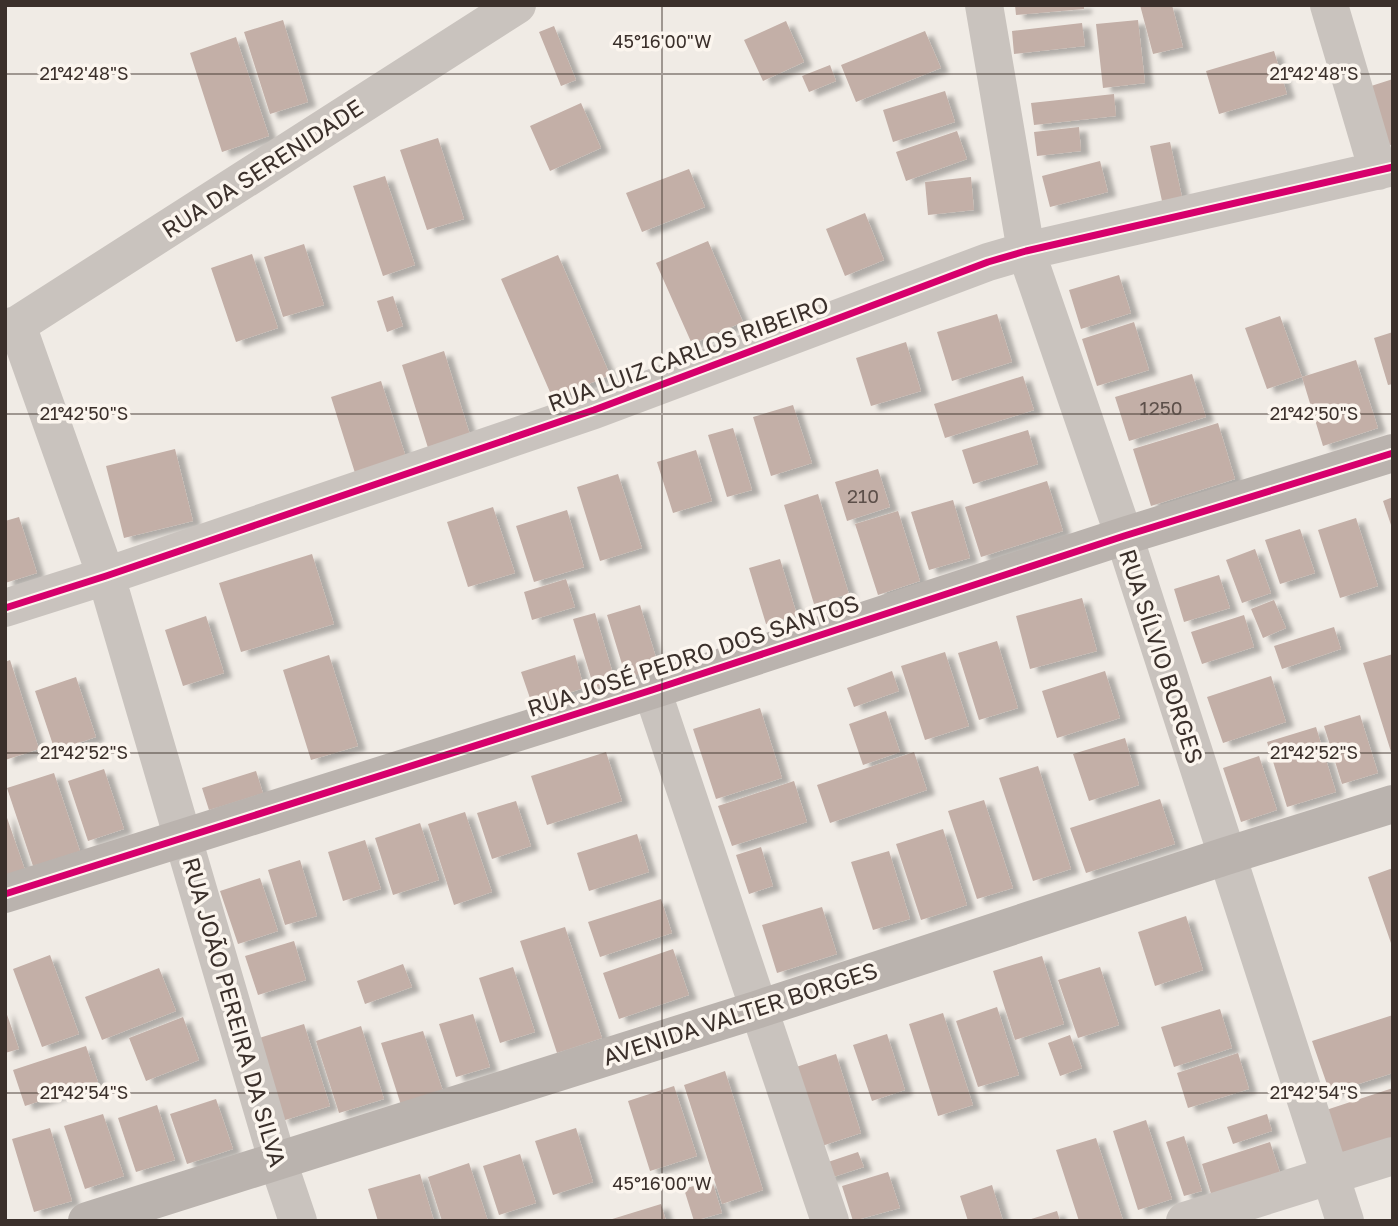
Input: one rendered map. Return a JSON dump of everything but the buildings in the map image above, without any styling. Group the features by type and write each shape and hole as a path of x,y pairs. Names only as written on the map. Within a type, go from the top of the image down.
{"street":[{"name":"RUA DA SERENIDADE","path":"11,326 517,5"},
{"name":"RUA SÍLVIO BORGES","path":"984,5 1026,251 1124,536 1345,1221"},
{"path":"1329,5 1385,169"},
{"name":"RUA LUIZ CARLOS RIBEIRO","path":"5,608 594,410 988,262 1385,169"},
{"name":"RUA JOÃO PEREIRA DA SILVA","path":"11,326 106,576 277,1159 298,1221"},
{"name":"RUA JOSÉ PEDRO DOS SANTOS","path":"5,894 652,690 1124,536 1393,453"},
{"path":"652,690 830,1221"},
{"name":"AVENIDA VALTER BORGES","path":"87,1221 759,1009 1393,804"},
{"path":"1185,1221 1393,1156"}],"cycle path":[{"path":"5,608 594,410 988,262 1393,167"},
{"path":"5,894 652,690 1124,536 1393,453"}]}
